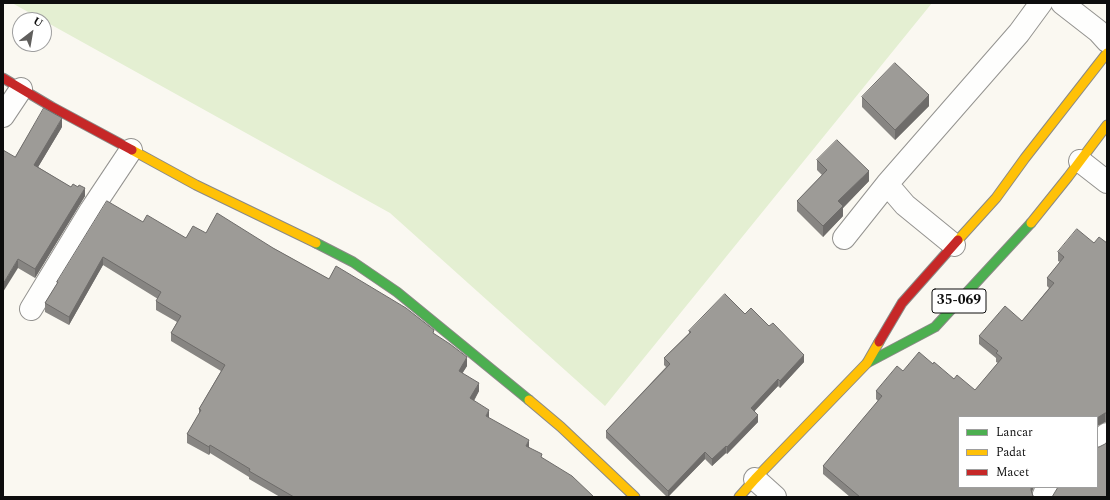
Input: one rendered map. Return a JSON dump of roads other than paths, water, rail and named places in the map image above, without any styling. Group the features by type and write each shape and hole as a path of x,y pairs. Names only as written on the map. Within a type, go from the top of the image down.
{"main road":[{"name":"35-069","path":"739,497 867,364 902,303 996,198 1025,158 1107,54"},
{"path":"12,83 58,110 196,185 313,241 353,262 397,292 561,427 635,497"},
{"name":"35-069","path":"867,364 935,327 1035,219 1107,124"}],"street":[{"path":"844,238 887,184 1019,33 1042,3"},
{"path":"1064,4 1103,36"},
{"path":"3,116 12,83"},
{"path":"31,308 91,210 131,150"},
{"path":"1074,169 1107,182"},
{"path":"887,184 905,205 954,245"},
{"path":"1098,442 1107,434"},
{"path":"755,479 775,497"},
{"path":"1043,497 1048,488"}]}
